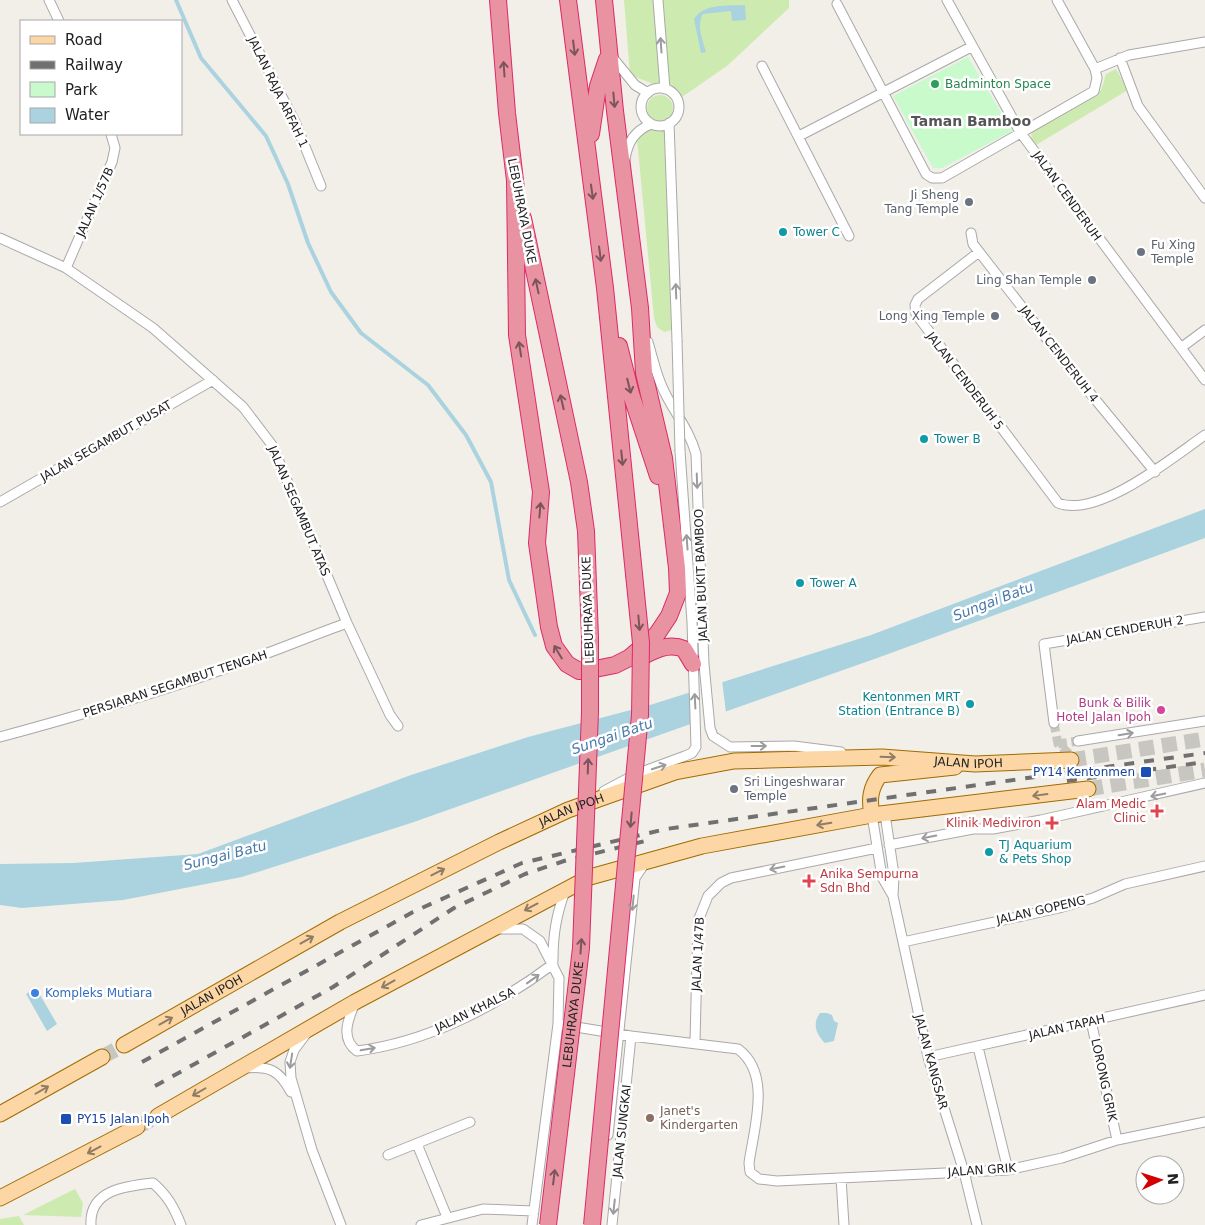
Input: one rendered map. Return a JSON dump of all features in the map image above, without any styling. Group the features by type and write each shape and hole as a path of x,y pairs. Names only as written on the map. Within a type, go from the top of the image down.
{"highway":[{"name":"LEBUHRAYA DUKE","path":"498,0 515,180 579,482 586,531 590,638 590,712 581,948 548,1225"},
{"path":"568,0 605,288 640,643 640,715 592,1225"},
{"path":"579,671 615,665 628,658 657,634 670,616 678,593 677,568 664,458 644,373 640,308 604,0"},
{"path":"588,165 591,124 598,86 609,52"},
{"path":"515,180 517,335 542,492 537,543 548,627 554,646 566,664 579,671 591,674 605,674 618,670 652,651 674,646 684,649 698,664"},
{"path":"605,288 631,394 658,475 666,524 672,595 665,621 657,634"}],"main road":[{"name":"JALAN IPOH","path":"124,1045 340,922 499,842 568,810 675,772 734,761 866,757 975,764 1071,760"},
{"path":"879,814 869,802 873,785 880,775 934,771 975,764"},
{"path":"158,1116 355,1002 590,877 649,859 702,846 879,814 1088,788"},
{"path":"0,1114 102,1056"},
{"path":"0,1198 138,1127"}],"street":[{"path":"49,0 59,20"},
{"name":"JALAN RAJA ARFAH 1","path":"232,0 295,122 321,186"},
{"path":"658,0 665,89"},
{"name":"JALAN CENDERUH","path":"947,0 971,48 1020,132 1122,272 1182,347 1205,380"},
{"path":"836,4 926,174 932,178 942,178 1094,91 1097,78 1095,69 1057,0"},
{"path":"1095,69 1129,55 1205,42"},
{"path":"799,136 883,95 971,48"},
{"path":"609,52 634,85 648,93"},
{"path":"1120,58 1138,106 1205,198"},
{"path":"762,66 849,236"},
{"path":"665,89 678,102 677,114 669,124 657,126 651,124 643,115 641,103 648,93 653,90 665,89"},
{"path":"623,174 631,140 637,130 651,124"},
{"name":"JALAN BUKIT BAMBOO","path":"669,124 678,340 680,451 698,664 710,728 713,736 730,747 794,746 866,757"},
{"name":"JALAN 1/57B","path":"66,268 112,162 115,148 111,135"},
{"name":"JALAN CENDERUH 4","path":"971,233 970,238 980,252 1071,370 1155,472"},
{"name":"JALAN SEGAMBUT ATAS","path":"0,238 66,268 153,328 243,407 272,445 347,623 390,715 398,726"},
{"name":"JALAN CENDERUH 5","path":"980,252 918,299 915,305 916,314 1055,501 1066,506 1079,505 1114,495 1155,472"},
{"name":"JALAN BUKIT BAMBOO","path":"568,810 636,774 692,753 696,747 698,664 696,454 690,434 665,393 656,373 640,308"},
{"path":"1182,347 1205,330"},
{"name":"JALAN SEGAMBUT PUSAT","path":"0,502 213,380"},
{"path":"1155,472 1205,435"},
{"name":"JALAN CENDERUH 2","path":"1054,723 1044,644 1205,617"},
{"name":"PERSIARAN SEGAMBUT TENGAH","path":"0,737 78,716 254,659 347,623"},
{"path":"1078,741 1205,721"},
{"path":"889,845 973,829 993,829 1031,822 1205,783"},
{"name":"JALAN KANGSAR","path":"879,814 889,845 894,876 894,896 928,1057 964,1172 977,1225"},
{"name":"JALAN KANGSAR","path":"879,814 877,848 882,878 894,896"},
{"name":"JALAN 1/47B","path":"695,1042 698,921 704,904 721,883 731,878 877,848"},
{"path":"598,1225 620,1034 635,878 649,859"},
{"name":"JALAN GOPENG","path":"903,942 1059,908 1093,898 1125,884 1205,866"},
{"path":"553,964 552,935 555,918 566,889"},
{"path":"490,929 522,930 540,941 559,978 558,1024 532,1225"},
{"name":"JALAN KHALSA","path":"355,1002 347,1022 347,1036 350,1046 357,1051 370,1050 413,1039 457,1022 527,984 553,964"},
{"name":"JALAN TAPAH","path":"928,1057 1205,995"},
{"name":"LORONG GRIK","path":"1091,1021 1117,1140"},
{"path":"558,1024 631,1036 695,1042"},
{"path":"311,1027 294,1050 290,1062 296,1101 312,1150 341,1225"},
{"name":"JALAN SUNGKAI","path":"612,1225 631,1036"},
{"name":"JALAN GRIK","path":"695,1042 738,1049 754,1065 757,1077 758,1099 749,1163 750,1172 754,1177 777,1181 1008,1170 1062,1158 1117,1140 1205,1122"},
{"path":"978,1047 1008,1170"},
{"path":"240,1069 272,1069 284,1078 296,1101"},
{"path":"388,1156 470,1122"},
{"path":"417,1144 447,1217"},
{"path":"841,1178 844,1225"},
{"path":"91,1225 93,1207 99,1197 132,1185 153,1183 165,1193 174,1206 181,1225"},
{"path":"421,1225 483,1209 534,1211"}],"green space":[{"path":"624,0 789,0 789,8 727,66 679,99 664,88 630,75"},
{"path":"968,57 1012,131 942,168 933,168 893,96"},
{"path":"1116,69 1128,90 1036,145 1031,139 1032,131 1098,93 1101,90 1106,74"},
{"path":"660,95 669,99 673,108 669,117 660,121 651,117 647,108 651,99"},
{"path":"652,128 667,129 678,322 672,330 664,332 657,327 654,318 637,139 640,133"},
{"path":"75,1189 83,1203 81,1217 23,1215"},
{"path":"19,1216 24,1225 0,1225 0,1219"}],"water":[{"path":"745,5 746,20 732,21 731,11 703,14 700,28 706,52 701,53 694,19 698,14 717,6"},
{"name":"Sungai Batu","path":"1205,509 1205,538 880,657 411,823 242,877 123,900 22,908 0,905 0,864 73,863 198,854 411,775 528,737 650,705 871,635"},
{"path":"36,988 57,1024 47,1031 26,994"},
{"path":"820,1013 832,1015 834,1021 838,1023 834,1041 825,1043 817,1032 816,1021"}],"pier":[{"path":"722,680 726,713 693,725 691,690"}],"waterway":[{"path":"176,0 201,58 266,136 288,184 308,243 331,292 361,333 428,385 466,435 491,482 509,580 535,635"}],"tunnel":[{"path":"1054,723 1058,744 1075,759"},
{"path":"1071,760 1205,739"},
{"path":"1058,744 1078,741"},
{"path":"1088,789 1205,770"},
{"path":"102,1057 124,1045"},
{"path":"137,1127 158,1116"}],"railway":[{"path":"142,1062 413,912 522,863 666,829 1205,753"},
{"path":"1067,781 1205,762"},
{"path":"155,1086 333,987 454,908 525,874 564,861 649,840"}],"place":[{"name":"Badminton Space","path":"935,84"},
{"name":"Ji Sheng Tang Temple","path":"969,202"},
{"name":"Tower C","path":"783,232"},
{"name":"Fu Xing Temple","path":"1141,252"},
{"name":"Ling Shan Temple","path":"1092,280"},
{"name":"Long Xing Temple","path":"995,316"},
{"name":"Tower B","path":"924,439"},
{"name":"Tower A","path":"800,583"},
{"name":"Kentonmen MRT Station (Entrance B)","path":"970,704"},
{"name":"Bunk & Bilik Hotel Jalan Ipoh","path":"1161,710"},
{"name":"PY14 Kentonmen","path":"1146,772"},
{"name":"Sri Lingeshwarar Temple","path":"734,789"},
{"name":"Alam Medic Clinic","path":"1157,811"},
{"name":"Klinik Mediviron","path":"1052,823"},
{"name":"TJ Aquarium & Pets Shop","path":"989,852"},
{"name":"Anika Sempurna Sdn Bhd","path":"809,881"},
{"name":"Kompleks Mutiara","path":"35,993"},
{"name":"Janet's Kindergarten","path":"650,1118"},
{"name":"PY15 Jalan Ipoh","path":"66,1119"}],"district":[{"name":"Taman Bamboo","path":"971,121"}]}
